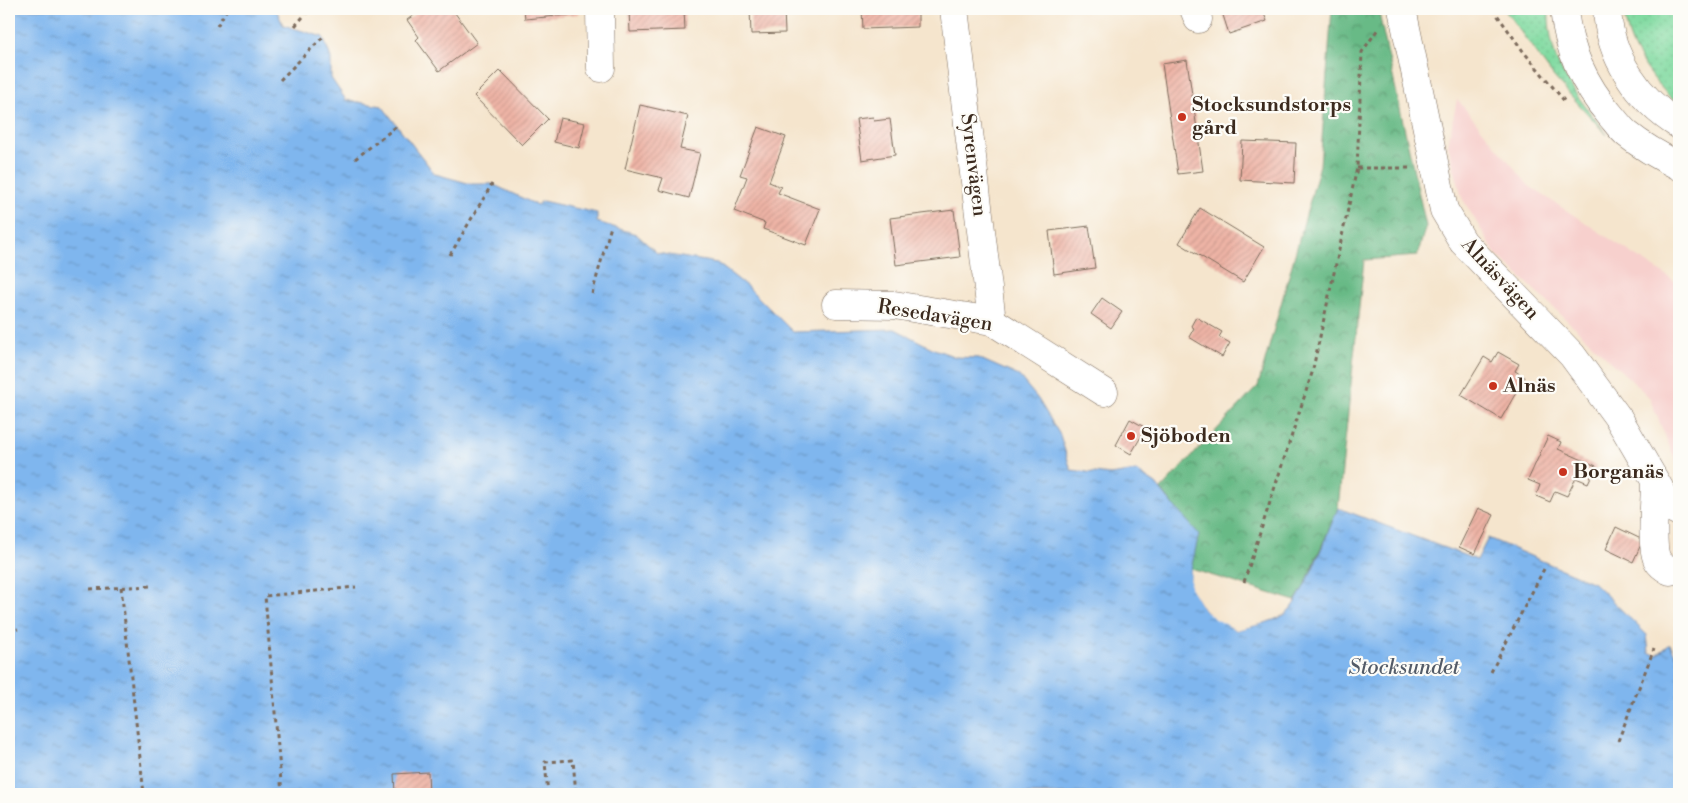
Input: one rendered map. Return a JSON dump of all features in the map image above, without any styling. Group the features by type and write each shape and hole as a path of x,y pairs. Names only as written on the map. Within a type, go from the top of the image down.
{"main road":[{"path":"600,9 601,68"},
{"name":"Syrenvägen","path":"954,9 992,321"},
{"path":"1564,9 1570,44 1586,82 1597,100 1626,133 1655,153 1679,166"},
{"path":"1607,9 1611,37 1623,66 1644,97 1679,125"},
{"name":"Alnäsvägen","path":"1393,15 1444,210 1463,242 1572,355 1619,419 1655,482 1675,510 1679,536"},
{"name":"Resedavägen","path":"836,304 894,305 992,321 1104,392"},
{"path":"1655,482 1654,536 1656,560 1670,571 1679,568"}],"path":[{"path":"217,26 227,9"},
{"path":"295,26 310,9"},
{"path":"1244,582 1312,374 1357,168 1362,52 1393,15"},
{"path":"280,80 323,37"},
{"path":"354,159 397,126"},
{"path":"1357,168 1413,168"},
{"path":"450,255 492,184"},
{"path":"592,294 611,226"},
{"path":"1491,672 1544,569"},
{"path":"90,589 151,586"},
{"path":"121,587 144,794"},
{"path":"282,794 265,596 356,587"},
{"path":"9,630 18,629"},
{"path":"1618,741 1654,649"},
{"path":"548,794 546,762 573,760 576,794"}],"shaded area":[{"path":"1457,99 1529,186 1679,284 1679,469 1649,397 1495,253 1462,198 1448,145"}],"green space":[{"path":"1332,9 1378,9 1426,226 1417,256 1364,260 1338,508 1304,587 1295,601 1191,569 1198,534 1161,489 1258,386 1320,165"},
{"path":"1504,9 1549,9 1551,38 1559,65 1575,93 1607,135 1554,77"},
{"path":"1624,9 1679,9 1679,104 1673,100 1652,76 1635,50 1629,36 1623,13"}],"water":[{"name":"Stocksundet","path":"9,9 276,9 283,25 323,37 331,58 331,78 346,100 382,106 435,174 471,184 492,184 537,205 542,201 597,213 597,222 636,234 657,253 717,263 749,288 793,332 895,329 934,349 956,357 978,358 1019,376 1038,399 1060,435 1071,470 1110,475 1136,471 1156,484 1199,534 1191,569 1191,587 1204,610 1236,630 1273,620 1284,615 1291,608 1306,582 1338,508 1477,560 1488,538 1594,583 1647,635 1649,653 1657,655 1670,644 1679,661 1679,794 9,794"}],"pier":[{"path":"1191,569 1194,569 1193,586 1205,608 1236,627 1260,622 1283,612 1295,601 1285,614 1261,624 1236,630 1204,610 1190,587"}],"building":[{"path":"422,9 452,9 477,43 439,71 416,40 419,37 407,20"},
{"path":"524,9 579,9 579,14 525,19"},
{"path":"629,9 684,9 685,30 630,32"},
{"path":"750,9 784,9 785,33 751,34"},
{"path":"862,9 918,9 918,27 863,29"},
{"path":"1221,9 1262,9 1267,21 1229,34"},
{"name":"Stocksundstorps gård","path":"1187,60 1203,171 1178,174 1162,64"},
{"path":"500,70 548,119 522,145 474,96"},
{"path":"640,105 688,116 680,149 700,153 689,198 659,190 663,178 625,169"},
{"path":"873,117 874,121 890,119 895,155 862,160 856,119"},
{"path":"560,118 585,123 579,148 554,142"},
{"path":"758,127 786,137 769,182 781,187 778,193 820,209 806,245 763,229 765,223 734,211 747,177 740,175"},
{"path":"1242,141 1296,143 1294,183 1240,180"},
{"path":"1200,208 1264,247 1243,282 1179,243"},
{"path":"954,210 960,257 896,265 890,218"},
{"path":"1089,226 1095,268 1054,274 1049,231"},
{"path":"1102,298 1122,312 1111,328 1091,314"},
{"path":"1196,317 1222,332 1219,337 1230,343 1222,357 1189,337 1194,328 1191,326"},
{"name":"Alnäs","path":"1498,352 1519,364 1515,371 1525,377 1501,419 1461,395 1484,357 1492,362"},
{"name":"Sjöboden","path":"1130,419 1146,428 1131,454 1116,445"},
{"name":"Borganäs","path":"1548,436 1561,442 1558,449 1596,466 1588,483 1576,478 1567,496 1555,491 1550,502 1536,496 1540,485 1528,480"},
{"path":"1478,508 1494,515 1475,554 1459,547"},
{"path":"1616,527 1643,540 1633,562 1606,549"},
{"path":"428,772 429,794 395,794 394,774"}],"place":[{"name":"Stocksundstorps gård","path":"1182,117"},
{"name":"Alnäs","path":"1493,386"},
{"name":"Sjöboden","path":"1131,436"},
{"name":"Borganäs","path":"1563,472"}]}
